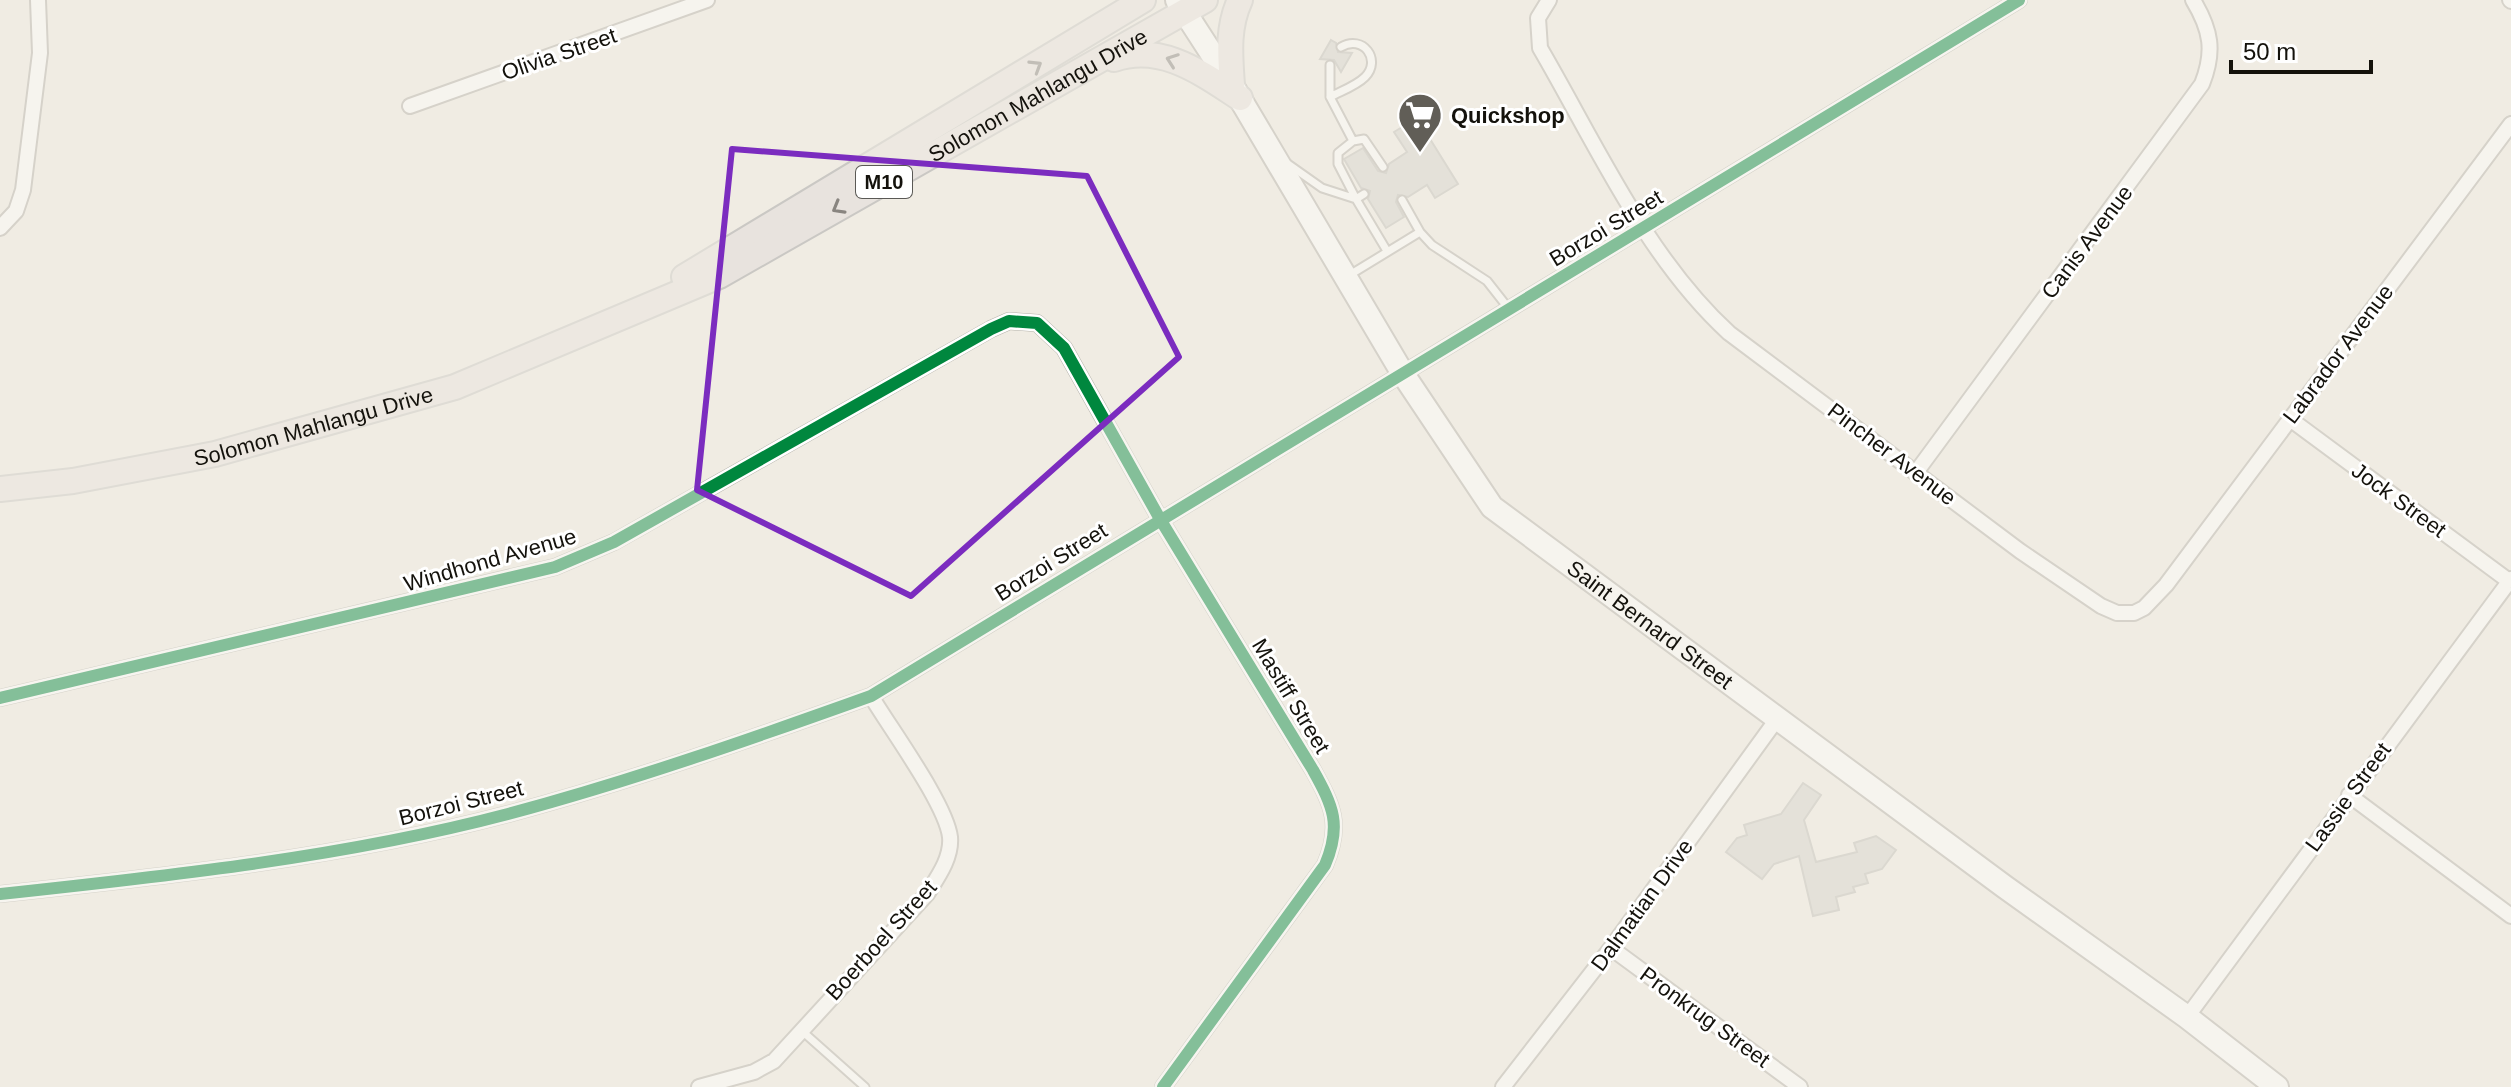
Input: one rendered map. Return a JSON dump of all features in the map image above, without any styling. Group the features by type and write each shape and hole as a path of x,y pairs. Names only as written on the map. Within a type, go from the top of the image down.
{"main road":[{"name":"Solomon Mahlangu Drive","path":"612,318 1143,0"},
{"path":"1236,92 1229,50 1232,20 1240,0"},
{"name":"Solomon Mahlangu Drive","path":"0,489 73,481 215,454 455,387 612,318 719,276 1076,73 1189,4"},
{"path":"1076,73 1140,52 1177,61 1236,92"}],"street":[{"path":"0,228 16,211 23,190 40,53 38,0"},
{"name":"Olivia Street","path":"410,106 707,0"},
{"name":"Pincher Avenue","path":"1549,0 1538,18 1540,48 1645,229 1704,310 1729,333 2020,551 2101,606 2125,614 2134,613 2144,608 2166,585"},
{"name":"Borzoi Street","path":"0,894 386,841 508,814 725,749 871,696 2019,0"},
{"name":"Canis Avenue","path":"1917,471 2202,84 2211,62 2212,45 2193,0"},
{"name":"Saint Bernard Street","path":"1189,4 1236,92 1403,374 1492,507 2187,1017 2277,1087"},
{"name":"Labrador Avenue","path":"2166,585 2511,124"},
{"name":"Windhond Avenue","path":"0,698 555,567 614,542 991,329 1009,321 1037,323"},
{"name":"Mastiff Street","path":"1037,323 1064,348 1160,519 1323,789 1333,812 1336,833 1325,865 1163,1087"},
{"name":"Jock Street","path":"2290,419 2510,580"},
{"name":"Lassie Street","path":"2187,1017 2510,580"},
{"name":"Boerboel Street","path":"699,1087 754,1072 774,1061 927,894 948,856 950,838 942,813 871,696"},
{"name":"Dalmatian Drive","path":"1503,1087 1611,948 1777,719"},
{"path":"2349,795 2511,916"},
{"name":"Pronkrug Street","path":"1611,948 1800,1087"}],"lane":[{"path":"1330,97 1365,77 1371,62 1368,49 1361,43 1353,41 1341,47"},
{"path":"1330,65 1327,83 1330,97 1353,141"},
{"path":"1383,167 1364,139 1342,148 1337,159 1356,199 1387,251"},
{"path":"1272,153 1322,188 1356,199 1364,194"},
{"path":"1402,200 1420,232 1432,245 1481,276 1509,309"},
{"path":"1346,277 1420,232"},
{"path":"802,1031 865,1087"}],"highlighted area":[{"path":"732,149 1087,176 1179,357 911,596 697,490"}],"building":[{"path":"1331,40 1336,43 1338,52 1352,53 1341,72 1334,60 1320,59"},
{"path":"1417,118 1458,184 1435,198 1427,185 1408,197 1398,195 1396,202 1404,217 1386,228 1368,199 1370,191 1361,188 1344,159 1363,148 1378,171 1386,173 1389,164 1407,152 1394,132"},
{"path":"1803,783 1821,795 1804,820 1816,862 1857,852 1854,843 1876,836 1896,850 1882,869 1865,874 1868,883 1853,887 1855,892 1836,897 1839,910 1813,916 1799,856 1774,864 1762,879 1726,852 1737,838 1747,835 1744,825 1781,814"}],"cycle path":[{"path":"0,894 256,863 446,829 645,774 871,696 2019,0"},
{"path":"0,698 555,567 614,542 991,329 1009,321 1037,323 1064,348 1160,519 1313,770 1333,816 1333,838 1325,865 1163,1087"}],"place":[{"name":"Quickshop","path":"1420,154"}]}
